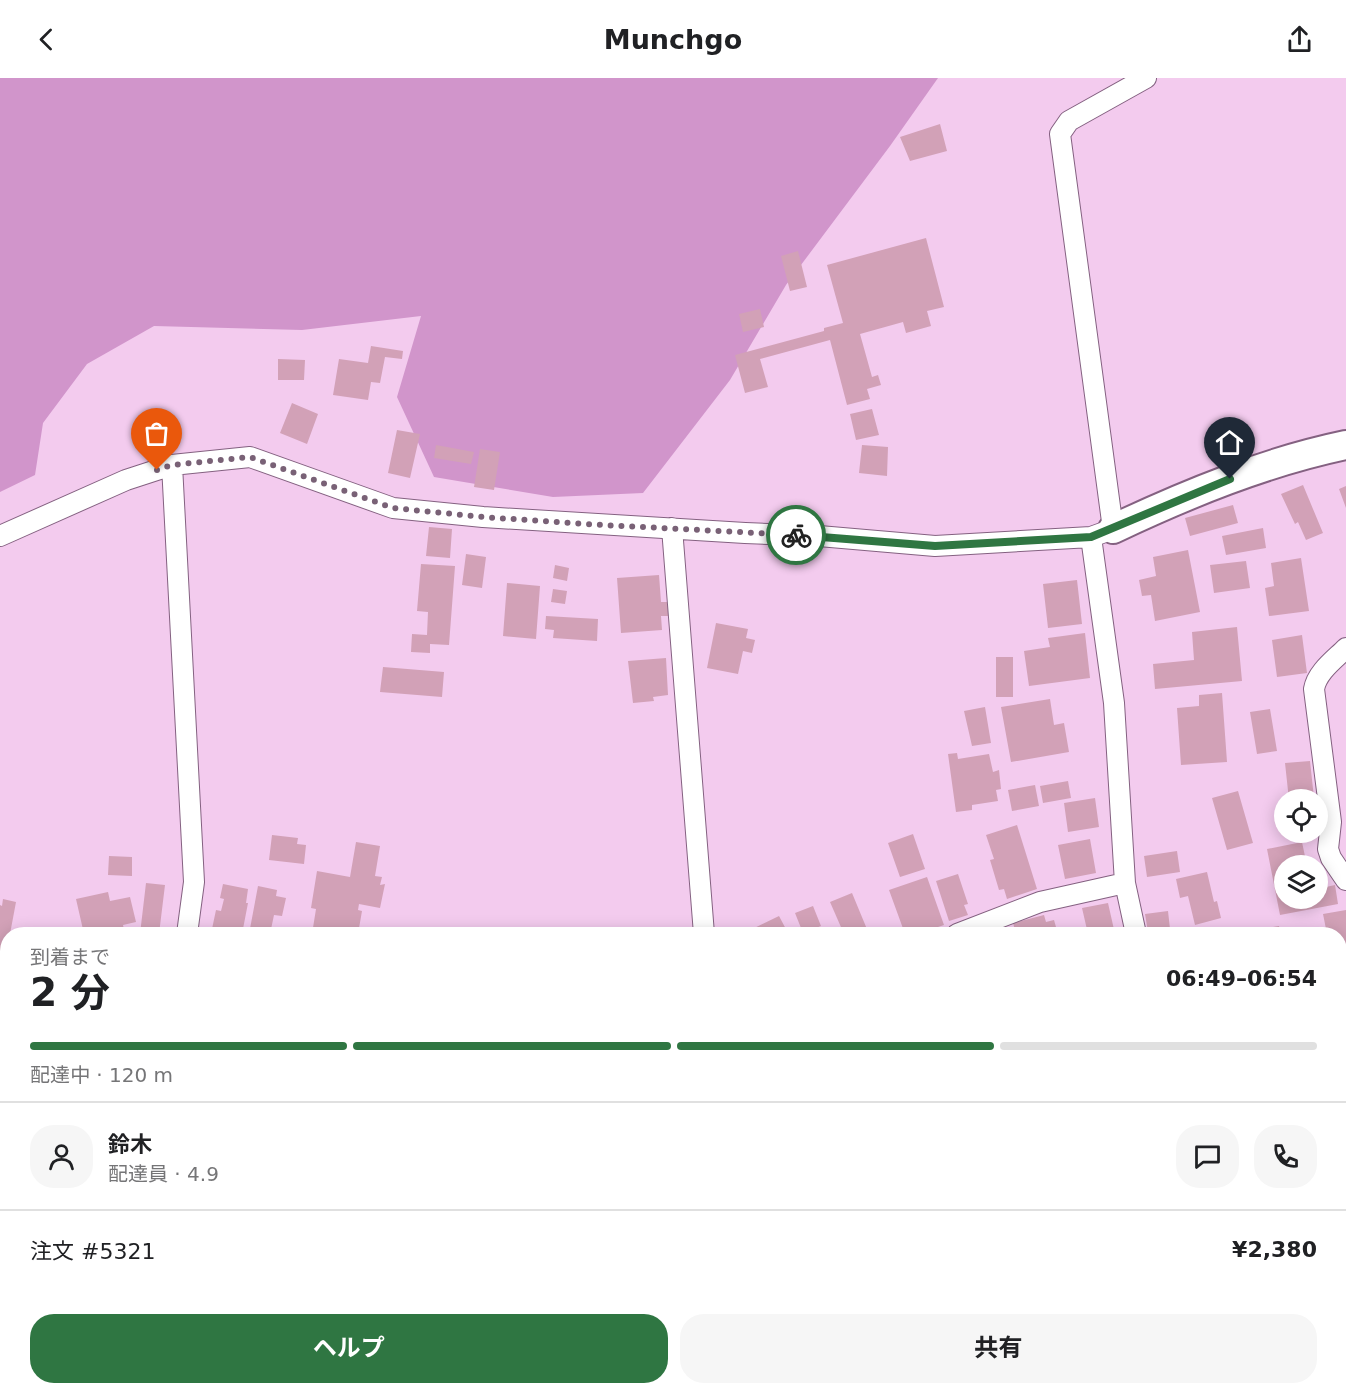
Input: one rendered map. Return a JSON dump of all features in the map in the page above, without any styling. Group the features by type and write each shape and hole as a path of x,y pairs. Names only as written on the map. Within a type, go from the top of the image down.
{"street":[{"path":"1134,927 1125,883 1102,533 1060,134 1070,121 1146,78"},
{"path":"0,536 126,480 172,465 250,457 393,508 483,517 819,536 935,546 1102,533 1230,479 1346,445"},
{"path":"172,465 194,882 188,927"},
{"path":"672,528 703,927"},
{"path":"1346,648 1320,673 1314,689 1331,822 1328,849 1330,858 1346,880"},
{"path":"975,927 1040,902 1125,883"}],"shaded area":[{"path":"0,78 938,78 786,285 730,380 643,493 553,497 434,477 397,397 421,316 302,330 154,326 87,364 43,423 35,475 0,492"}],"building":[{"path":"940,124 947,151 910,161 900,137"},
{"path":"926,238 944,307 927,311 931,326 906,333 903,322 860,334 872,377 878,375 881,385 867,389 870,399 847,405 830,340 760,359 768,387 745,393 735,355 824,331 824,328 843,323 827,265"},
{"path":"798,251 807,287 790,291 781,256"},
{"path":"760,309 764,327 743,332 739,314"},
{"path":"371,346 403,351 402,359 385,357 380,383 371,382 368,400 333,395 339,359 368,363"},
{"path":"278,359 305,360 304,380 278,380"},
{"path":"292,403 318,414 307,444 280,433"},
{"path":"872,409 879,435 856,440 850,414"},
{"path":"397,430 420,434 410,478 388,473"},
{"path":"436,445 474,452 471,464 434,458"},
{"path":"862,445 888,447 887,476 859,473"},
{"path":"480,449 500,452 494,490 474,487"},
{"path":"1303,485 1323,533 1306,540 1298,522 1295,524 1281,494"},
{"path":"1346,486 1346,508 1339,489"},
{"path":"1233,505 1238,523 1190,536 1185,518"},
{"path":"429,527 452,529 450,558 426,556"},
{"path":"1263,528 1266,548 1226,555 1222,536"},
{"path":"1188,550 1200,612 1155,621 1151,595 1142,596 1139,580 1156,576 1153,557"},
{"path":"466,554 486,557 482,588 462,585"},
{"path":"1301,558 1309,611 1269,616 1265,588 1274,586 1271,563"},
{"path":"1246,561 1250,588 1214,593 1210,565"},
{"path":"421,564 455,566 449,645 430,644 430,653 411,652 412,634 427,635 428,612 417,611"},
{"path":"555,565 569,568 567,581 553,578"},
{"path":"659,575 661,602 668,602 670,616 661,616 662,630 621,633 617,578"},
{"path":"1077,580 1082,624 1048,628 1043,584"},
{"path":"507,583 540,586 536,639 503,636"},
{"path":"553,589 567,591 565,604 551,602"},
{"path":"546,616 598,619 597,641 553,638 554,630 545,629"},
{"path":"716,623 748,629 746,638 755,640 752,653 743,651 738,674 707,668"},
{"path":"1237,627 1242,681 1155,689 1153,664 1194,660 1192,632"},
{"path":"1085,633 1090,678 1029,686 1024,651 1050,647 1048,638"},
{"path":"1302,635 1307,673 1277,677 1272,640"},
{"path":"996,657 1013,657 1013,697 996,697"},
{"path":"666,658 668,695 653,697 654,701 633,703 628,661"},
{"path":"383,667 444,672 442,697 380,692"},
{"path":"1222,693 1227,762 1181,765 1177,708 1199,706 1199,695"},
{"path":"1050,699 1054,725 1064,723 1069,752 1011,762 1001,707"},
{"path":"985,707 991,743 972,746 964,711"},
{"path":"1270,709 1277,751 1257,754 1250,712"},
{"path":"957,753 958,759 989,754 993,772 999,770 1001,789 996,790 998,801 972,805 972,810 956,812 948,754"},
{"path":"1310,761 1313,789 1288,789 1285,763"},
{"path":"1068,781 1071,798 1043,803 1040,786"},
{"path":"1035,785 1039,806 1012,811 1008,790"},
{"path":"1238,791 1253,843 1227,850 1212,798"},
{"path":"1095,798 1099,827 1068,832 1064,803"},
{"path":"1017,825 1037,889 1007,899 1004,889 999,890 990,860 994,859 986,835"},
{"path":"913,834 925,869 900,877 888,843"},
{"path":"272,835 298,838 297,844 306,845 304,864 269,860"},
{"path":"1090,839 1096,873 1065,879 1058,845"},
{"path":"356,842 380,846 375,876 382,877 380,885 385,884 380,908 359,904 358,910 362,911 359,927 313,927 316,909 311,908 317,871 350,877"},
{"path":"1302,843 1305,855 1274,855 1274,885 1267,849"},
{"path":"1177,851 1180,872 1147,877 1144,856"},
{"path":"109,856 132,857 132,876 108,875"},
{"path":"1207,872 1214,902 1217,901 1221,918 1195,925 1188,896 1180,898 1176,879"},
{"path":"958,874 968,904 964,905 968,915 949,921 936,881"},
{"path":"927,877 944,925 902,927 889,890"},
{"path":"146,883 165,885 160,927 141,927"},
{"path":"223,884 248,889 243,927 212,927 216,910 221,911 224,899 220,898"},
{"path":"1335,885 1338,904 1328,906 1328,887"},
{"path":"258,886 277,890 276,896 286,898 282,916 274,915 271,927 250,927"},
{"path":"108,892 110,901 130,897 136,922 123,925 123,927 82,927 76,899"},
{"path":"852,893 866,927 841,927 830,902"},
{"path":"3,899 16,902 11,927 0,927 0,905 2,906"},
{"path":"1108,903 1113,927 1086,927 1082,908"},
{"path":"813,906 821,926 801,927 795,913"},
{"path":"1279,909 1312,909 1280,915"},
{"path":"1346,910 1346,927 1326,927 1323,914"},
{"path":"1168,911 1170,927 1147,927 1145,914"},
{"path":"1044,915 1046,922 1054,920 1056,927 1014,927 1013,923"},
{"path":"779,916 785,927 756,927"}],"way so far":[{"path":"157,470 172,465 250,457 393,508 584,524 796,535"}],"route":[{"path":"796,535 935,546 1091,537 1230,479"}]}
